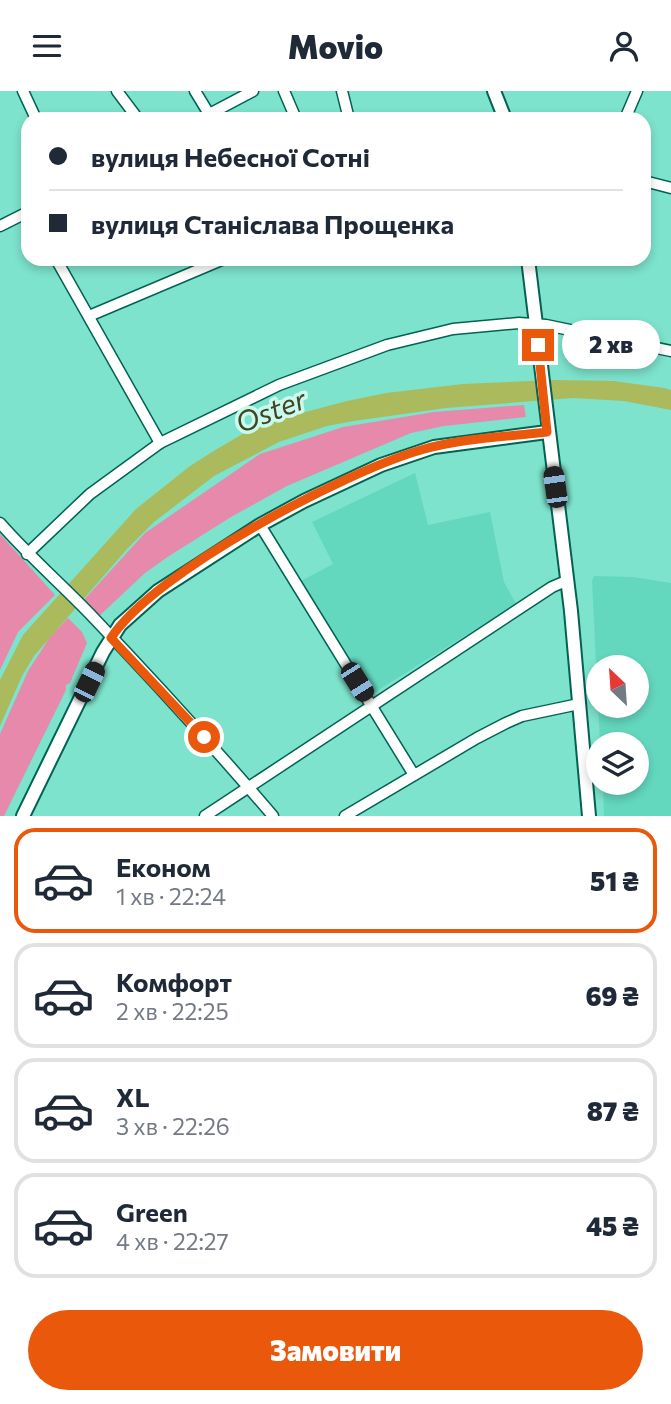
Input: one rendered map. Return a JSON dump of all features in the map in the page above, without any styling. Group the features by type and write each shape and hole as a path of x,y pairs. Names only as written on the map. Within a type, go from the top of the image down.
{"main road":[{"path":"494,91 502,112"},
{"path":"529,266 566,581 589,816"},
{"path":"26,814 111,638 135,611 158,591 260,525 304,501 406,455 466,441 547,432"}],"street":[{"path":"23,91 33,112"},
{"path":"117,91 133,112"},
{"path":"195,91 203,112"},
{"path":"214,112 253,91"},
{"path":"284,91 293,112"},
{"path":"342,91 347,112"},
{"path":"628,112 637,91"},
{"path":"651,183 671,188"},
{"path":"0,226 21,216"},
{"path":"60,266 160,443"},
{"path":"89,316 207,266"},
{"path":"27,554 90,495 160,443 279,384 387,345 453,330 519,323 536,324 671,352"},
{"path":"0,523 27,554 92,616 273,816"},
{"path":"260,525 414,775"},
{"path":"205,816 552,587 566,581"},
{"path":"345,816 477,737 522,716 579,704"}],"shaded area":[{"name":"Oster","path":"553,380 614,381 664,388 671,390 671,410 624,401 573,398 446,408 327,426 279,442 214,476 154,522 127,549 34,656 0,726 0,680 23,635 136,509 190,466 217,449 260,424 347,401 386,393 463,384"},
{"path":"524,405 526,417 444,426 411,433 287,486 169,556 145,573 96,619 81,603 145,533 260,454 343,427 434,412"},
{"path":"415,473 428,525 490,512 504,582 516,604 372,694 301,581 333,564 312,522"},
{"path":"0,534 55,595 18,632 0,670"},
{"path":"594,576 633,577 671,583 671,816 604,816 603,795 649,795 649,732 599,732 599,718 649,718 649,655 596,655 592,581"},
{"path":"68,618 82,632 87,643 4,816 0,816 0,734 28,671 50,637"}],"route":[{"path":"204,737 111,638 120,625 158,591 222,548 304,501 381,465 434,447 547,432 538,345"}]}
